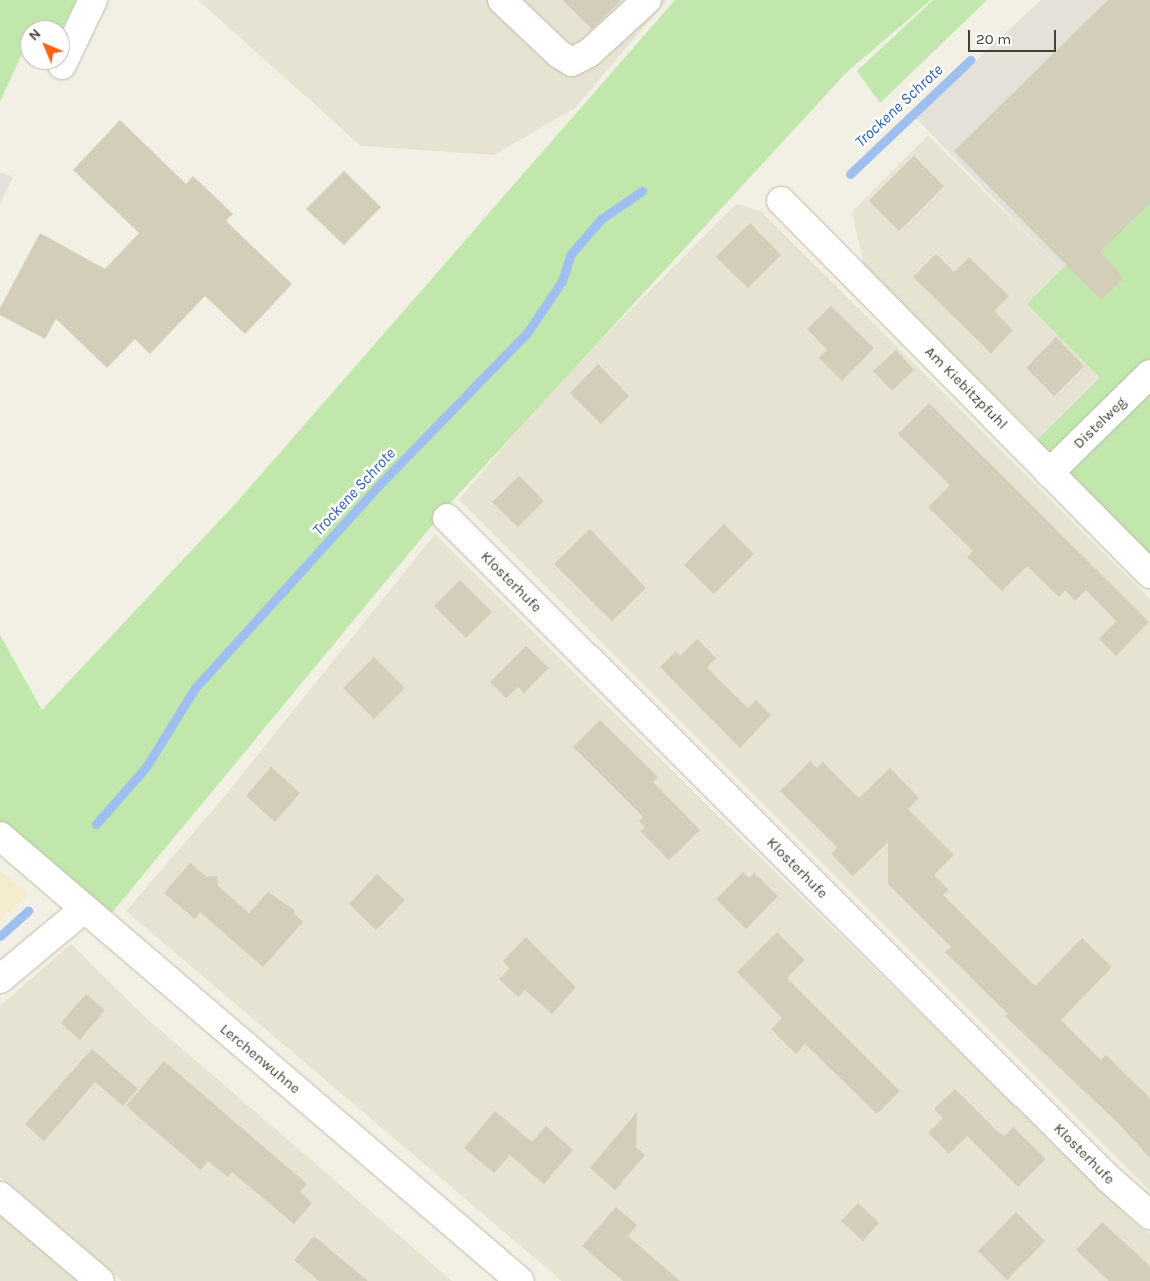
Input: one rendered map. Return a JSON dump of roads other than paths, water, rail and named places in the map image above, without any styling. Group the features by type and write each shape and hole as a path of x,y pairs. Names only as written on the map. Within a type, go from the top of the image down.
{"street":[{"path":"70,48 93,0"},
{"path":"502,0 559,54 572,62 589,53 647,0"},
{"name":"Am Kiebitzpfuhl","path":"781,202 1150,574"},
{"name":"Distelweg","path":"1049,473 1150,374"},
{"name":"Klosterhufe","path":"447,518 1102,1172 1150,1215"},
{"name":"Lerchenwuhne","path":"0,836 520,1281"},
{"path":"0,979 84,909"},
{"path":"0,1196 100,1281"}],"waterway":[{"name":"Trockene Schrote","path":"850,174 970,60"},
{"name":"Trockene Schrote","path":"96,824 146,767 195,688 379,485 527,333 562,281 571,254 601,219 642,191"},
{"name":"Trockene Schrote","path":"0,936 28,911"}]}
